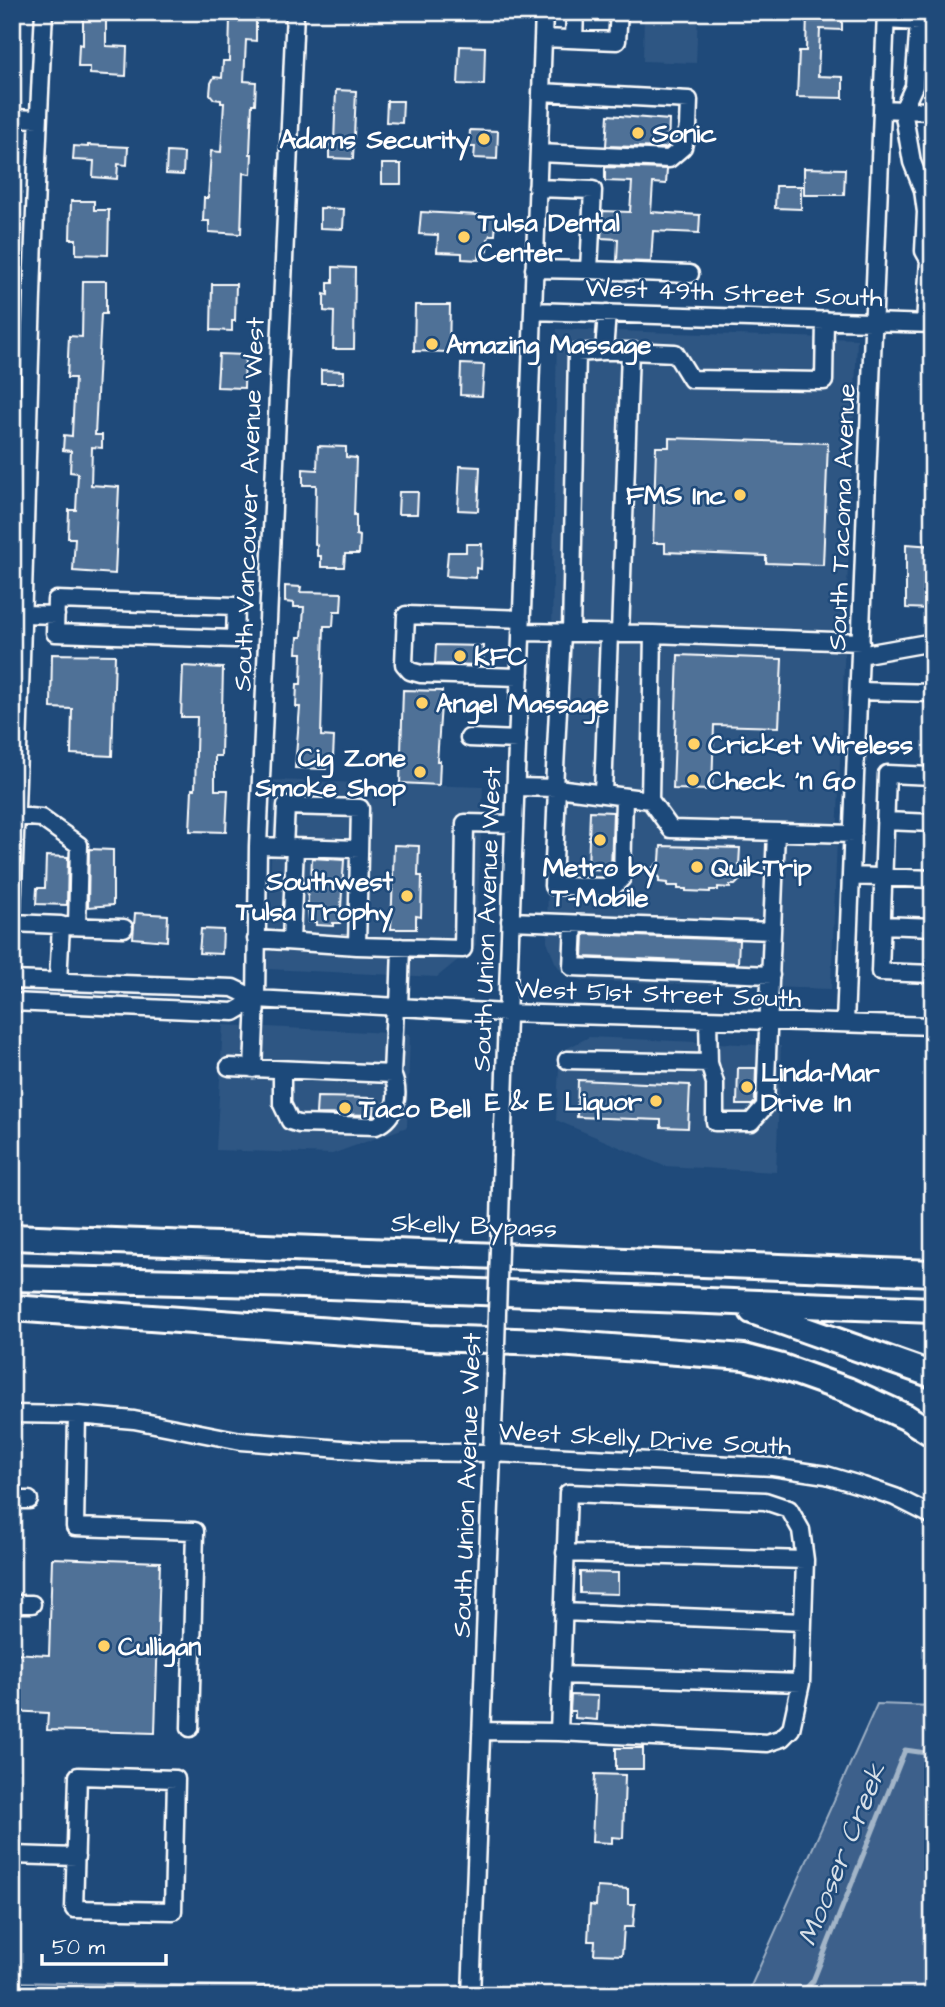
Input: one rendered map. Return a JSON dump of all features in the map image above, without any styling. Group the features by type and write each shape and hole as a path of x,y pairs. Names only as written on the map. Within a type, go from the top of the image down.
{"highway":[{"name":"Skelly Bypass","path":"12,1237 933,1273"},
{"path":"12,1278 303,1285 933,1310"},
{"path":"729,1302 933,1376"},
{"path":"12,1308 744,1357 847,1390 906,1417 933,1434"}],"street":[{"path":"12,910 23,614 18,575 44,12"},
{"name":"South Vancouver Avenue West","path":"253,1069 258,846 295,12"},
{"name":"South Union Avenue West","path":"471,1995 544,12"},
{"path":"574,39 575,12"},
{"path":"543,38 617,41 619,12"},
{"path":"886,16 926,23 916,61 914,86 903,110 912,162 923,190 926,212 924,251 929,260 929,324"},
{"name":"South Tacoma Avenue","path":"845,1023 886,16"},
{"path":"916,61 933,62"},
{"path":"539,153 669,159 683,147 688,127 689,100 541,92"},
{"path":"882,110 933,111"},
{"path":"12,118 38,119"},
{"path":"537,188 593,190 589,270"},
{"path":"534,268 690,274"},
{"name":"West 49th Street South","path":"533,311 929,324"},
{"path":"604,351 607,313"},
{"path":"624,797 622,878 613,887 553,886 577,352 675,353 691,379 824,381 825,320"},
{"path":"12,349 29,350"},
{"path":"603,794 630,351"},
{"path":"56,600 236,606 235,639 55,633 56,615 56,600"},
{"path":"23,614 56,615"},
{"path":"520,677 421,674 410,671 404,664 406,615 566,633 653,634 860,649 933,642"},
{"path":"653,634 650,800 671,829 853,834"},
{"path":"859,691 933,694"},
{"path":"469,738 518,740"},
{"path":"933,776 887,774 880,972 933,974"},
{"path":"516,787 556,788 650,800"},
{"path":"291,940 286,806 360,808 357,946"},
{"path":"16,816 41,818 79,845 69,926 58,982"},
{"path":"885,821 933,823"},
{"path":"256,939 357,946 463,949 465,823 514,824"},
{"path":"708,1019 709,1063 715,1083 715,1122 751,1122 765,1106 776,832"},
{"path":"258,846 359,849"},
{"path":"851,876 933,879"},
{"path":"510,921 772,931"},
{"path":"12,923 124,928"},
{"path":"574,924 572,967 771,975"},
{"path":"882,925 933,927"},
{"path":"282,1070 282,1104 290,1121 299,1124 376,1126 392,1115 395,1106 396,1083 392,1074 401,947"},
{"name":"West 51st Street South","path":"12,980 233,988 256,999 506,1013 933,1026"},
{"name":"West 51st Street South","path":"12,1002 234,1012 256,999"},
{"path":"567,1060 709,1063"},
{"path":"229,1068 392,1074"},
{"name":"West Skelly Drive South","path":"12,1414 77,1415 134,1420 241,1441 379,1452 491,1453 773,1467 826,1475 863,1486 895,1497 933,1516"},
{"path":"77,1415 75,1527 195,1531 190,1727"},
{"path":"481,1731 559,1732 766,1743 782,1738 791,1729 801,1683 805,1560 800,1530 789,1509 765,1501 568,1493 559,1732"},
{"path":"565,1553 805,1560"},
{"path":"12,1604 32,1604"},
{"path":"563,1612 803,1622"},
{"path":"560,1675 801,1683"},
{"path":"78,1776 176,1779 173,1911 74,1909 76,1857 78,1776"},
{"path":"12,1855 76,1857"}],"shaded area":[{"path":"644,12 698,12 696,63 643,61"},
{"path":"557,329 857,339 831,989 584,981 561,971 555,962 547,941"},
{"path":"274,780 483,787 476,945 437,977 267,969"},
{"path":"223,1025 410,1034 407,1127 332,1154 216,1150"},
{"path":"589,1037 781,1046 776,1172 664,1166 556,1120 560,1052"},
{"path":"877,1704 933,1706 933,1995 747,1995"},
{"path":"12,1982 427,1990 427,1995 12,1995"}],"building":[{"path":"83,12 106,12 106,46 127,47 126,76 90,74 90,67 78,67 79,44 83,45"},
{"path":"807,12 842,13 842,30 820,29 818,76 843,77 843,98 797,97 799,51 806,51"},
{"path":"230,16 256,16 256,41 246,40 244,81 256,82 255,104 252,104 251,174 243,173 241,234 209,232 209,221 203,221 204,198 208,198 211,151 221,152 224,103 210,94 211,83 214,77 222,78 223,61 229,61"},
{"path":"460,46 485,47 484,85 458,84"},
{"path":"336,90 356,91 353,159 329,158 329,142 334,142"},
{"path":"387,101 403,101 402,123 386,122"},
{"name":"Sonic","path":"608,115 669,120 668,146 606,146"},
{"name":"Adams Security","path":"470,130 498,131 497,159 474,158 475,147 469,147"},
{"path":"74,146 128,147 127,165 118,164 117,179 93,177 94,161 73,160"},
{"path":"167,152 184,153 183,175 166,174"},
{"path":"382,164 401,164 401,184 382,184"},
{"path":"605,167 667,169 666,184 653,183 651,212 700,215 699,233 653,231 651,262 617,261 618,239 601,238 603,211 630,212 632,182 605,181"},
{"path":"804,168 845,169 844,195 804,195"},
{"path":"776,186 801,186 801,209 775,208"},
{"path":"71,201 94,201 94,210 109,210 108,255 76,254 76,239 70,239"},
{"path":"320,208 344,209 343,229 320,228"},
{"name":"Tulsa Dental Center","path":"421,212 496,216 495,235 490,235 487,252 480,251 479,260 462,259 462,253 437,252 438,235 419,234"},
{"path":"333,267 355,268 354,349 333,349 334,312 324,311 324,294 328,295 328,283 333,283"},
{"path":"83,281 106,281 106,314 101,314 95,435 102,435 102,448 92,447 91,485 119,487 115,574 73,571 75,538 68,538 69,510 76,510 78,473 70,472 71,451 63,450 64,435 72,436 75,378 67,378 69,336 82,337"},
{"path":"212,284 236,284 235,321 232,321 232,331 211,330"},
{"path":"415,305 450,305 449,352 414,351"},
{"path":"219,354 245,355 244,388 217,387"},
{"path":"461,364 484,365 482,396 460,395"},
{"path":"321,370 344,371 344,383 321,383"},
{"name":"FMS Inc","path":"669,438 828,443 823,565 766,563 766,556 665,552 665,543 653,543 656,447 669,447"},
{"path":"318,446 346,447 346,457 356,458 354,515 356,535 360,536 359,554 345,554 344,567 321,567 321,556 317,556 316,485 303,485 303,469 317,470"},
{"path":"460,466 480,467 478,511 458,510"},
{"path":"399,492 418,492 417,514 398,514"},
{"path":"466,544 482,544 481,569 476,568 476,578 446,576 448,552 466,552"},
{"path":"906,544 933,546 933,609 906,608"},
{"path":"285,586 301,587 300,592 342,593 341,611 334,611 333,626 324,626 321,736 334,737 333,758 327,758 326,769 295,768 300,707 296,707 297,684 301,684 302,653 297,653 298,637 302,637 304,607 294,607 294,603 285,602"},
{"name":"KFC","path":"436,645 484,646 483,665 435,664"},
{"path":"52,654 115,655 112,756 71,754 72,709 51,708"},
{"path":"678,655 782,659 779,727 714,725 712,790 673,789"},
{"path":"183,666 223,668 221,756 215,756 215,790 228,790 226,832 190,831 192,789 195,789 197,717 181,717"},
{"path":"403,690 442,691 437,761 440,761 439,785 400,783"},
{"name":"Metro by T-Mobile","path":"590,811 613,812 611,870 588,869"},
{"name":"Southwest Tulsa Trophy","path":"394,845 419,846 418,876 422,876 421,917 416,916 416,929 391,929"},
{"name":"QuikTrip","path":"661,846 740,848 739,865 747,873 735,885 730,885 730,888 718,887 718,890 710,892 686,891 678,889 678,886 667,886 667,883 659,882 651,869 660,861"},
{"path":"89,849 113,850 113,905 88,907"},
{"path":"46,856 68,857 67,905 36,904 37,888 45,888"},
{"path":"312,858 344,860 340,923 333,923 333,926 309,922 307,882 311,882"},
{"path":"135,913 168,915 167,941 133,938"},
{"path":"201,929 223,930 222,954 199,953"},
{"name":"QuikTrip","path":"584,934 739,940 738,963 583,957"},
{"name":"Linda-Mar Drive In","path":"738,1068 756,1068 755,1102 752,1105 737,1105"},
{"path":"578,1080 690,1085 688,1128 661,1127 661,1120 577,1117"},
{"name":"Taco Bell","path":"317,1097 375,1098 374,1115 316,1114"},
{"name":"Culligan","path":"52,1558 160,1562 155,1733 47,1730 48,1713 12,1711 12,1653 49,1655"},
{"path":"580,1572 618,1573 618,1594 580,1593"},
{"path":"571,1695 598,1696 597,1720 575,1718 575,1711 570,1711"},
{"path":"616,1748 643,1748 643,1769 616,1769"},
{"path":"595,1774 625,1775 623,1838 612,1837 612,1843 592,1842"},
{"path":"597,1887 628,1889 628,1904 635,1904 633,1927 624,1927 622,1955 594,1954 595,1941 588,1941 590,1905 596,1906"}],"waterway":[{"name":"Mooser Creek","path":"800,1995 813,1981 905,1750 933,1754"}],"place":[{"name":"Sonic","path":"638,133"},
{"name":"Adams Security","path":"484,139"},
{"name":"Tulsa Dental Center","path":"464,237"},
{"name":"Amazing Massage","path":"432,344"},
{"name":"FMS Inc","path":"740,495"},
{"name":"KFC","path":"460,656"},
{"name":"Angel Massage","path":"422,703"},
{"name":"Cricket Wireless","path":"694,744"},
{"name":"Cig Zone Smoke Shop","path":"420,772"},
{"name":"Check 'n Go","path":"693,780"},
{"name":"Metro by T-Mobile","path":"600,840"},
{"name":"QuikTrip","path":"697,867"},
{"name":"Southwest Tulsa Trophy","path":"407,896"},
{"name":"Linda-Mar Drive In","path":"747,1087"},
{"name":"E & E Liquor","path":"656,1101"},
{"name":"Taco Bell","path":"345,1108"},
{"name":"Culligan","path":"104,1646"}]}
